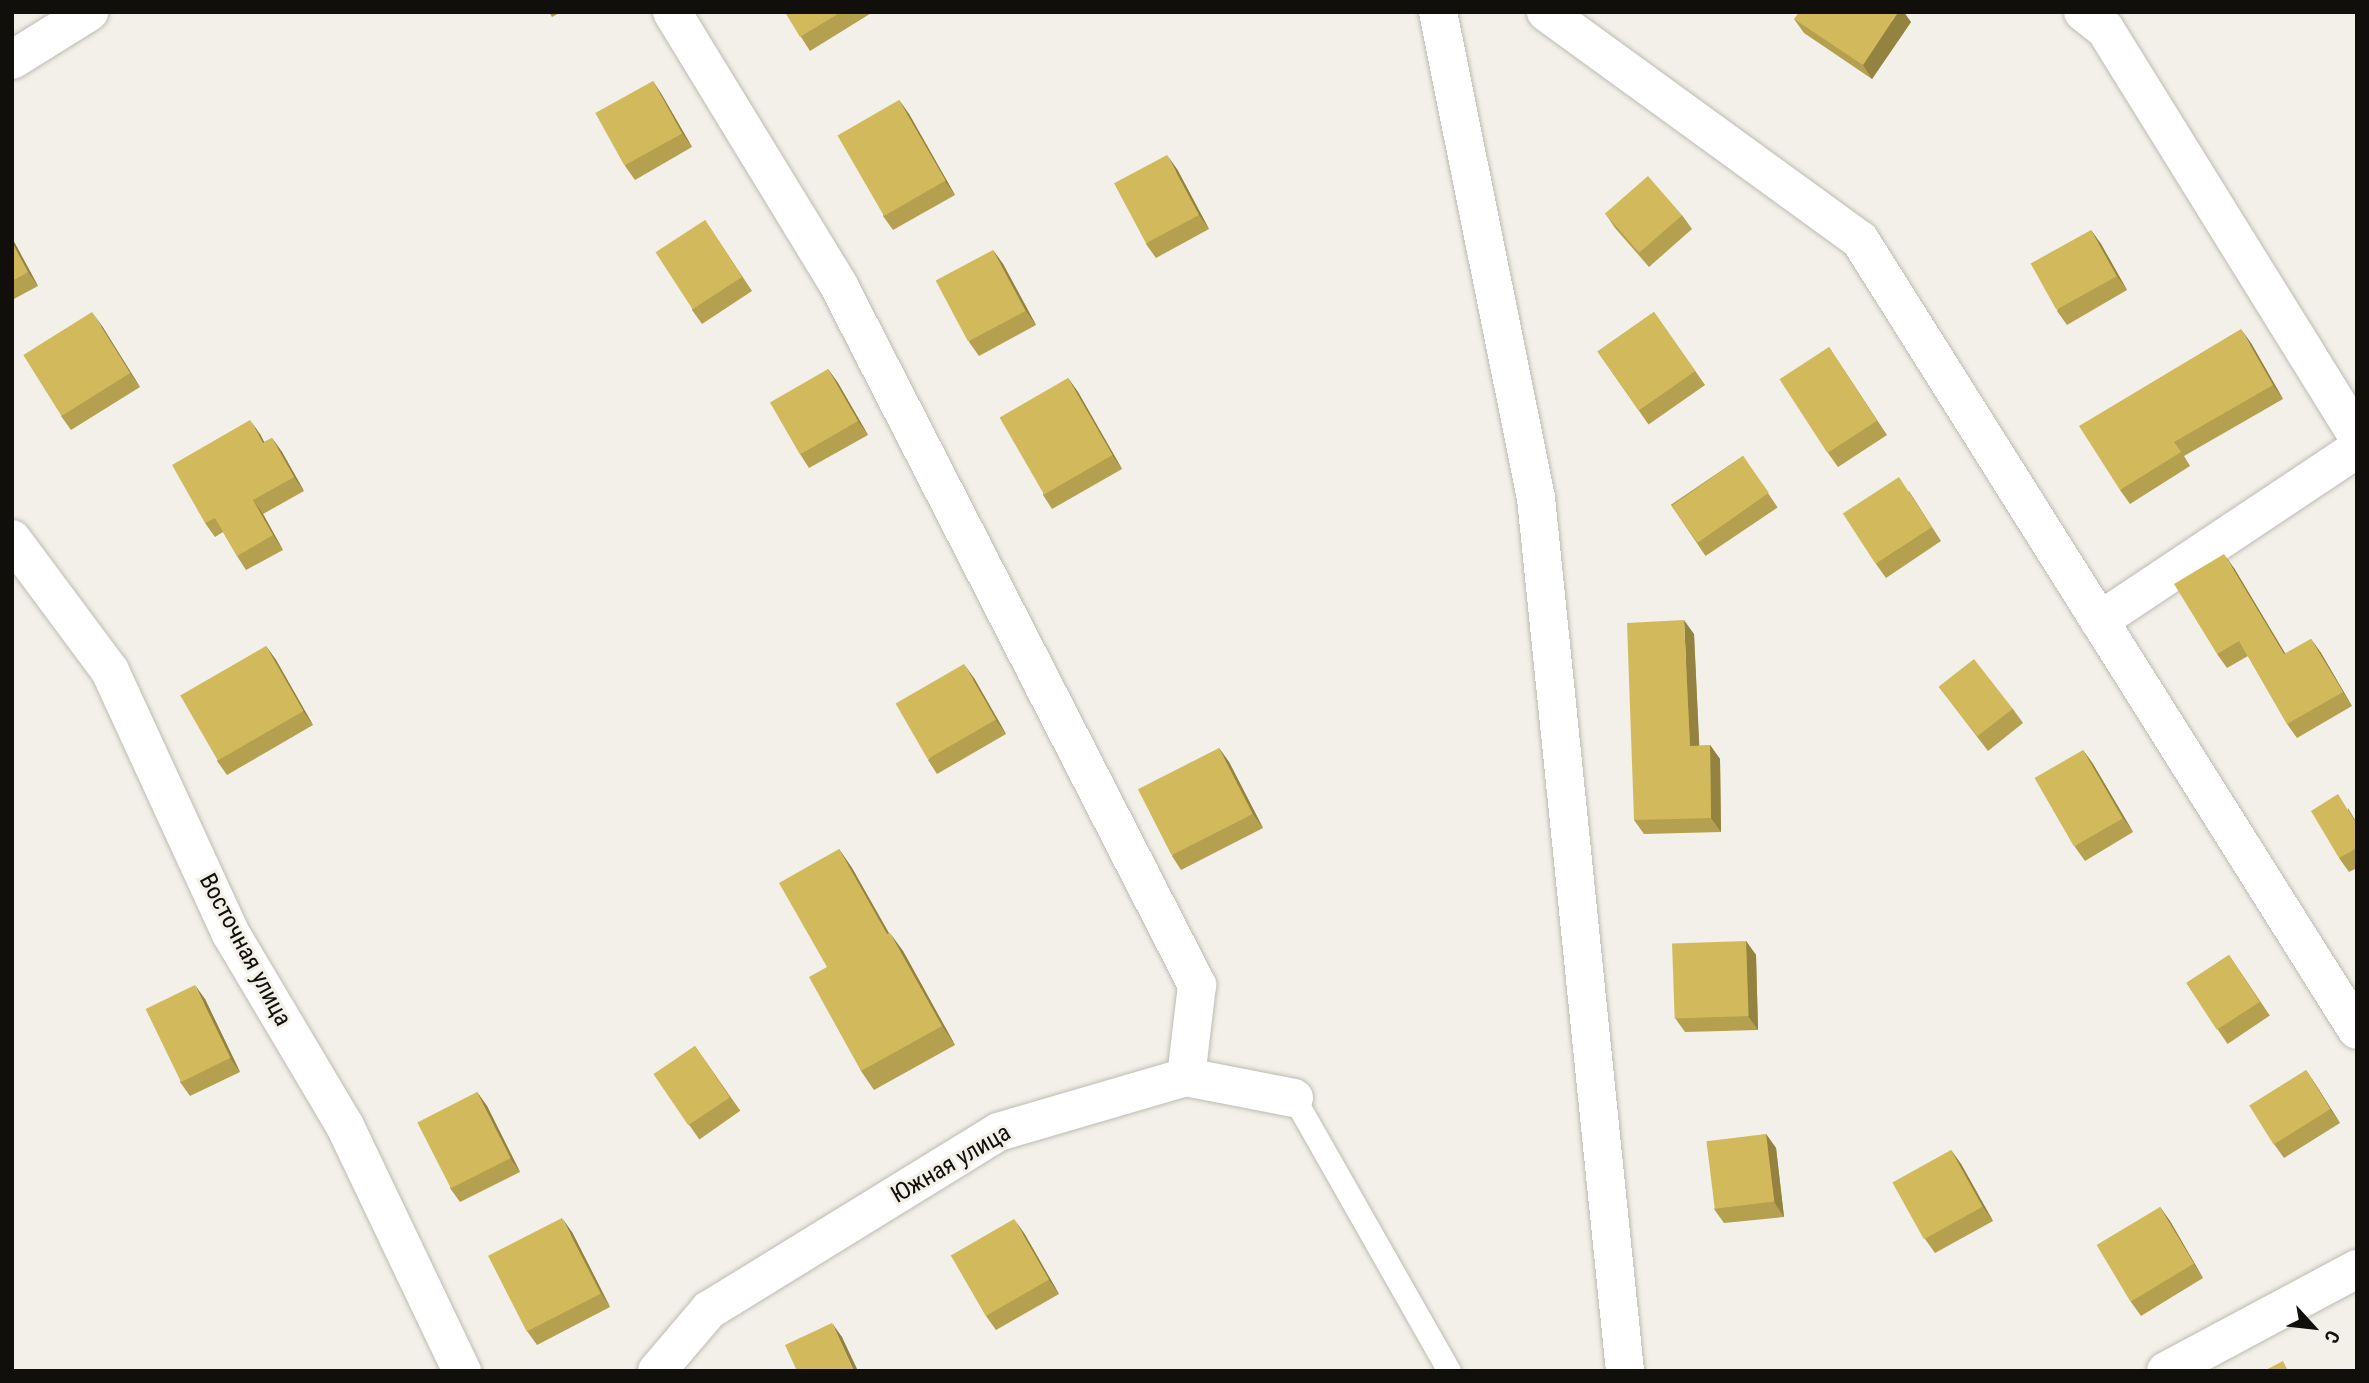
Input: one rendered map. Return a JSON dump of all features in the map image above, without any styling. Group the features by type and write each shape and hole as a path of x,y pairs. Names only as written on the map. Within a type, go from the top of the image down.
{"street":[{"path":"12,60 89,12"},
{"path":"672,12 838,284 1197,985 1186,1077"},
{"path":"1438,12 1536,498 1625,1371"},
{"path":"1546,12 1860,240 2357,1030"},
{"path":"2083,12 2105,29 2357,435"},
{"path":"2099,621 2357,449"},
{"name":"Восточная улица","path":"12,539 110,671 231,934 345,1126 462,1371"},
{"name":"Южная улица","path":"657,1371 709,1310 998,1132 1186,1077 1294,1098"},
{"path":"2166,1371 2357,1269"}],"lane":[{"path":"1294,1098 1448,1371"}],"building":[{"path":"785,12 841,12 800,37"},
{"path":"1799,12 1898,12 1863,65 1794,19"},
{"path":"653,81 682,133 624,165 595,113"},
{"path":"899,100 946,181 884,216 838,136"},
{"path":"1167,155 1199,215 1146,243 1114,183"},
{"path":"1648,176 1682,215 1639,253 1605,213"},
{"path":"705,220 742,277 693,309 656,252"},
{"path":"2091,230 2117,276 2056,310 2031,263"},
{"path":"12,242 28,272 12,281"},
{"path":"993,250 1025,311 968,341 936,281"},
{"path":"92,312 130,373 61,416 23,355"},
{"path":"1654,312 1695,371 1639,411 1597,352"},
{"path":"2241,329 2273,385 2174,442 2181,452 2120,490 2079,426"},
{"path":"1829,347 1877,421 1827,453 1780,379"},
{"path":"828,369 858,421 800,454 770,403"},
{"path":"1068,378 1112,455 1044,495 1000,418"},
{"path":"250,420 263,443 272,438 294,477 253,500 273,535 237,556 215,518 205,523 172,465"},
{"path":"1743,456 1769,493 1698,543 1672,506"},
{"path":"1899,477 1932,527 1875,564 1843,513"},
{"path":"2224,554 2284,654 2311,639 2343,692 2287,724 2239,641 2217,654 2174,584"},
{"path":"1684,620 1690,746 1710,745 1711,818 1634,820 1627,623"},
{"path":"266,646 304,711 218,760 180,696"},
{"path":"1974,659 2013,709 1977,736 1939,687"},
{"path":"964,664 996,719 928,759 896,704"},
{"path":"1219,748 1253,814 1172,855 1138,789"},
{"path":"2083,750 2122,818 2074,846 2035,778"},
{"path":"2338,794 2357,825 2357,848 2339,858 2311,811"},
{"path":"839,849 942,1026 861,1071 809,977 827,967 779,883"},
{"path":"1746,941 1749,1016 1675,1019 1672,944"},
{"path":"2229,955 2259,1002 2217,1030 2186,983"},
{"path":"195,985 231,1058 181,1082 146,1009"},
{"path":"695,1046 730,1097 688,1125 654,1074"},
{"path":"2306,1070 2330,1109 2274,1145 2249,1106"},
{"path":"477,1092 511,1158 451,1188 417,1122"},
{"path":"1766,1134 1774,1201 1715,1209 1706,1141"},
{"path":"1951,1150 1983,1207 1924,1239 1892,1182"},
{"path":"2160,1207 2194,1264 2131,1302 2097,1245"},
{"path":"562,1218 601,1294 527,1331 488,1256"},
{"path":"1014,1219 1049,1280 986,1316 951,1256"},
{"path":"832,1323 854,1371 797,1371 785,1345"},
{"path":"2283,1361 2288,1371 2264,1371"}]}
